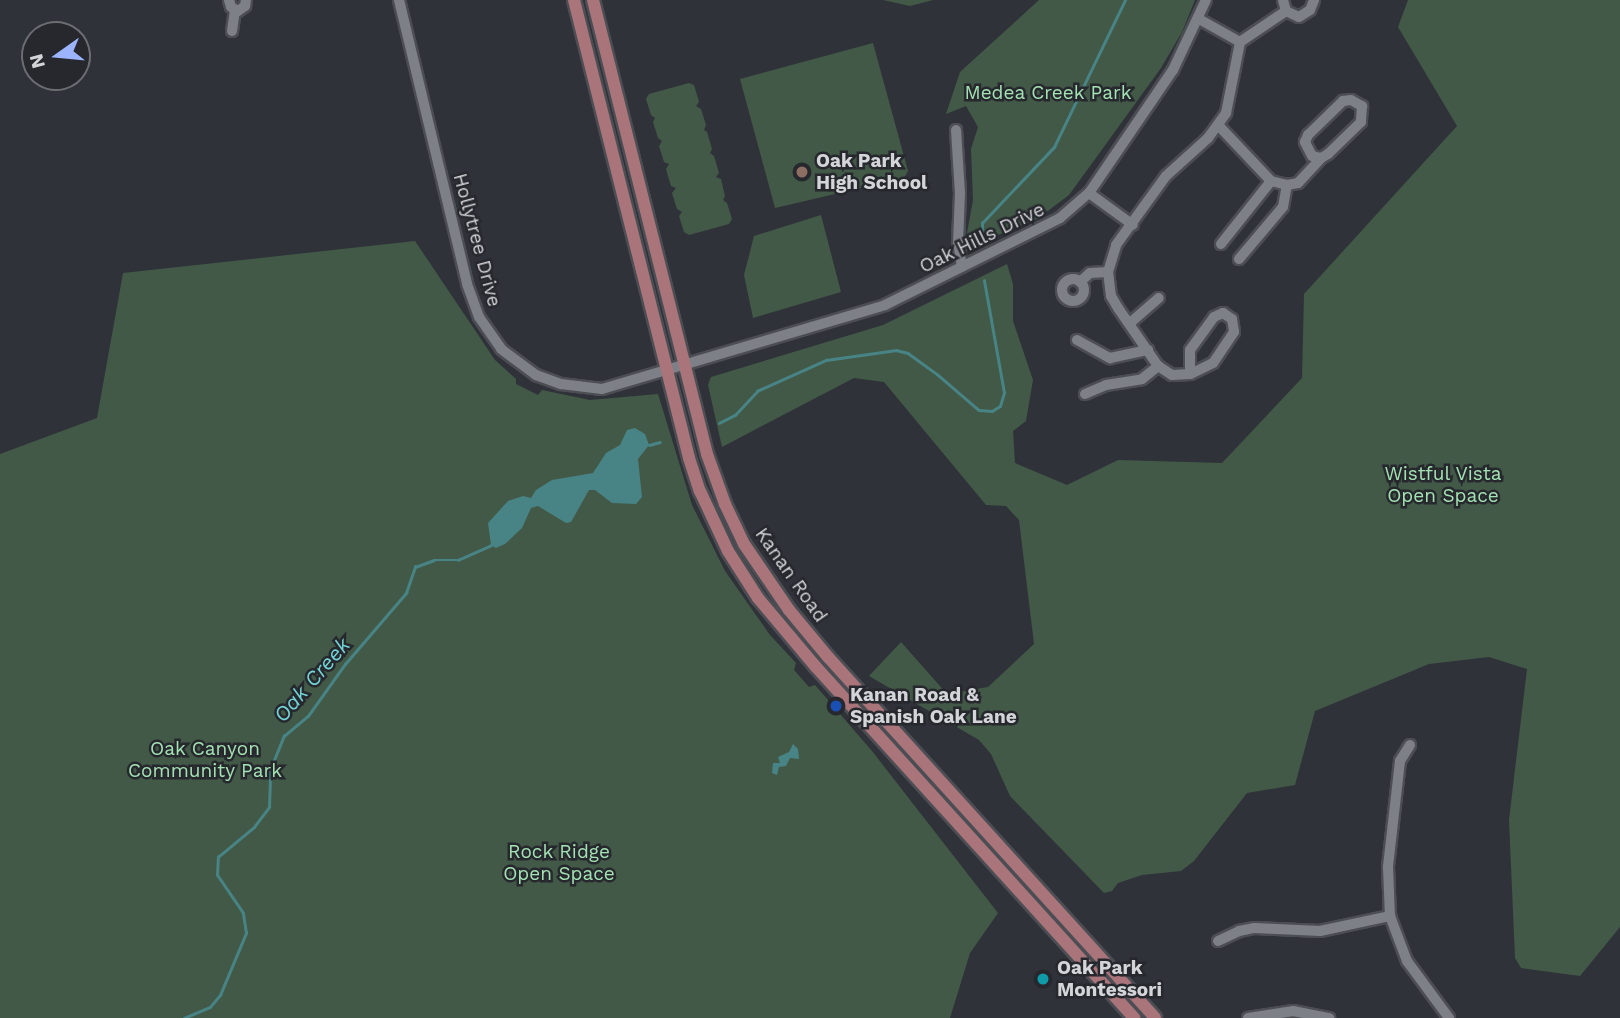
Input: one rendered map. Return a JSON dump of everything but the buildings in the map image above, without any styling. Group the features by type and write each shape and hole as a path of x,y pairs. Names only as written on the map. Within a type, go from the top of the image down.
{"main road":[{"name":"Kanan Road","path":"574,0 700,491 724,542 750,588 816,667 1134,1018"},
{"name":"Kanan Road","path":"593,0 715,481 744,544 765,578 828,657 1155,1018"}],"street":[{"path":"229,0 230,7 235,10 243,9 246,0"},
{"name":"Hollytree Drive","path":"400,0 467,284 489,333 516,363 561,384 602,389 668,372"},
{"name":"Oak Hills Drive","path":"668,372 871,310 1042,230 1089,193 1173,70 1206,0"},
{"path":"1283,0 1286,11 1291,16 1304,15 1314,0"},
{"path":"232,31 235,10"},
{"path":"1190,374 1191,348 1214,317 1228,315 1232,318 1234,332 1213,363 1190,374 1172,375 1158,366 1111,296 1108,272 1116,245 1166,176 1219,126 1230,100 1240,42 1286,11"},
{"path":"1199,19 1240,42"},
{"path":"1219,126 1271,181 1287,186 1298,183 1321,158 1362,122 1364,113 1358,102 1343,101 1308,135 1305,142 1307,151 1321,158"},
{"path":"957,130 960,193 958,242 962,267"},
{"path":"1221,244 1271,181"},
{"path":"1239,259 1283,207 1287,186"},
{"path":"1089,193 1133,225"},
{"path":"1080,282 1090,273 1108,272"},
{"path":"1130,323 1159,298"},
{"path":"1077,341 1110,358 1148,350"},
{"path":"1085,394 1106,385 1143,379 1158,366"},
{"path":"1410,745 1400,761 1398,774 1388,867 1390,916 1407,961 1449,1018"},
{"path":"1218,941 1239,931 1268,928 1320,931 1390,916"},
{"path":"1248,1018 1293,1011 1329,1018"}],"green space":[{"path":"883,0 933,0 910,6"},
{"name":"Medea Creek Park","path":"1039,0 1195,0 1182,32 1161,68 1069,195 1037,219 971,246 967,233 973,200 971,149 978,127 966,106 946,114 960,72"},
{"name":"Wistful Vista Open Space","path":"1408,0 1620,0 1620,927 1580,976 1521,968 1515,958 1509,820 1527,669 1489,657 1429,664 1315,711 1295,785 1247,793 1194,861 1181,871 1142,875 1118,883 1112,891 1104,893 1010,796 991,754 979,740 869,676 901,642 947,694 988,687 1034,644 1019,520 1006,506 986,505 884,382 854,378 722,447 708,385 711,377 883,325 1007,264 1013,284 1013,321 1033,380 1026,421 1013,431 1015,463 1067,485 1118,460 1222,463 1302,378 1304,294 1457,126 1398,27"},
{"path":"873,43 908,171 904,178 775,208 740,79"},
{"path":"689,83 694,85 699,102 696,106 701,109 706,125 704,130 712,149 710,153 714,156 719,173 716,177 721,179 725,196 723,200 727,203 732,219 729,224 689,235 684,232 679,216 682,212 677,209 672,193 676,188 671,186 666,169 669,164 664,162 659,146 662,141 658,138 653,122 655,118 651,115 646,99 649,94"},
{"path":"821,215 841,292 753,318 744,275 754,236"},
{"path":"415,241 495,360 516,379 516,384 538,395 542,390 590,400 658,394 692,505 725,571 770,635 796,663 794,670 809,687 815,685 872,751 998,913 970,953 950,1018 0,1018 0,454 97,418 123,273"}],"water":[{"path":"635,428 645,434 649,445 638,459 642,497 636,504 612,503 595,490 589,490 571,522 566,523 538,506 531,508 522,528 505,544 496,548 491,545 488,523 508,501 523,496 531,498 536,490 552,480 593,473 606,453 620,445 627,430"},
{"path":"793,744 798,749 799,759 790,758 786,766 779,767 777,775 772,773 773,763 780,763 778,757 789,752"}],"waterway":[{"name":"Oak Creek","path":"982,240 982,223 1054,147 1125,0"},
{"name":"Oak Creek","path":"719,423 735,415 757,391 826,360 896,350 908,353 979,410 992,411 1000,406 1004,393 984,281"},
{"name":"Oak Creek","path":"649,445 660,442"},
{"name":"Oak Creek","path":"184,1018 210,1007 220,995 246,933 243,913 217,875 218,857 254,827 269,807 270,770 284,736 308,716 345,664 406,593 415,567 434,560 458,560 491,545"}],"place":[{"name":"Oak Park High School","path":"802,172"},
{"name":"Kanan Road & Spanish Oak Lane","path":"836,706"},
{"name":"Oak Park Montessori","path":"1043,979"}],"park label":[{"name":"Oak Canyon Community Park","path":"205,760"},
{"name":"Rock Ridge Open Space","path":"559,863"}]}
